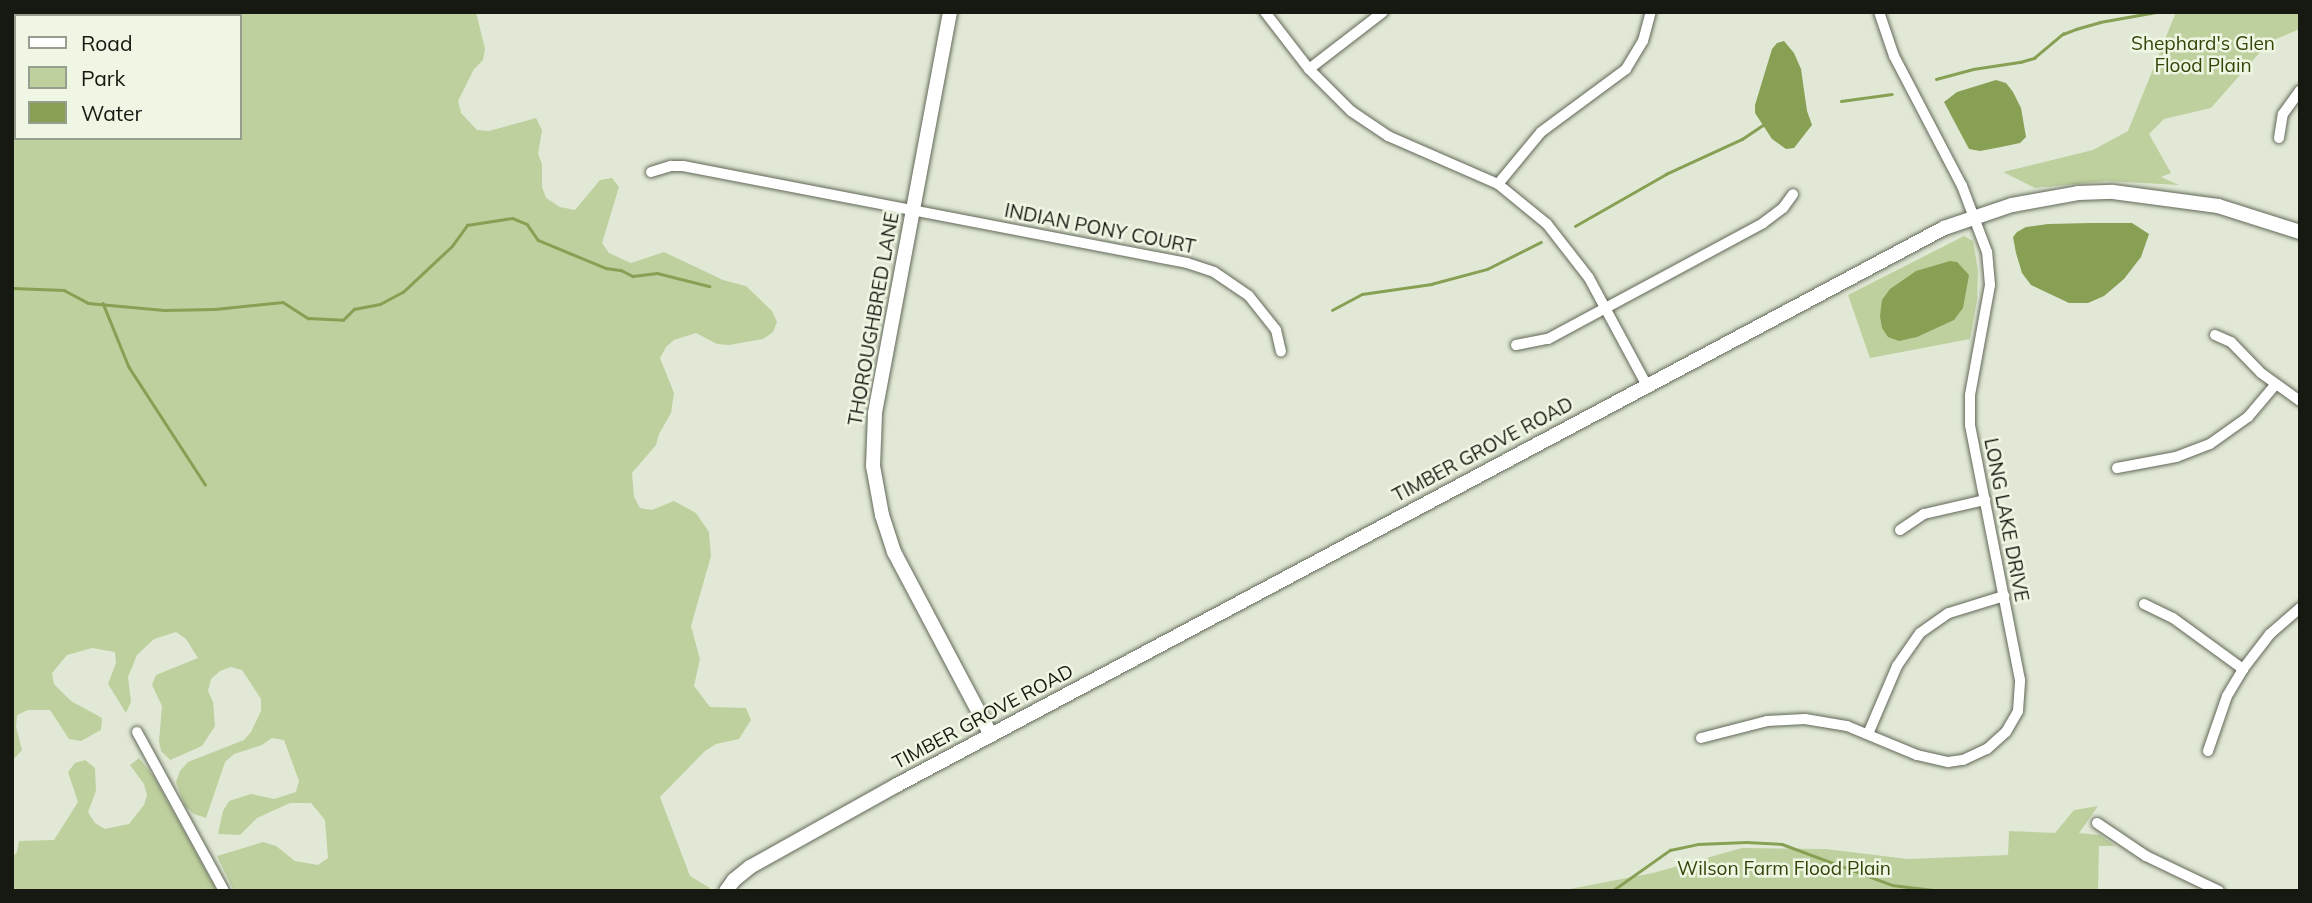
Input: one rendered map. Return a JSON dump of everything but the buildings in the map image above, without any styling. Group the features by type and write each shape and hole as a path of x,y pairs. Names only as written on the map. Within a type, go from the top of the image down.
{"street":[{"name":"THOROUGHBRED LANE","path":"950,12 874,414 873,442 876,488 894,552 991,735"},
{"path":"1265,12 1309,69 1338,101 1375,128 1498,184 1533,211 1559,237 1605,308 1646,384"},
{"path":"1309,69 1383,12"},
{"path":"1498,184 1541,132 1626,69 1643,41 1651,12"},
{"name":"LONG LAKE DRIVE","path":"1702,738 1768,721 1786,719 1827,722 1868,734 1917,755 1948,762 1976,755 1998,741 2018,711 2021,692 1969,406 1990,285 1987,252 1975,216 1948,156 1894,56 1879,12"},
{"path":"2278,138 2283,114 2300,91"},
{"name":"INDIAN PONY COURT","path":"651,172 671,166 684,166 1201,267 1232,283 1260,307 1276,330 1281,351"},
{"name":"TIMBER GROVE ROAD","path":"726,891 738,876 768,857 991,735 1916,241 1975,216 2043,198 2113,192 2218,206 2300,232"},
{"path":"1516,345 1548,339 1763,223 1783,208 1793,194"},
{"path":"2215,335 2231,342 2275,385 2300,401"},
{"path":"2117,468 2176,457 2210,444 2248,417 2275,385"},
{"path":"1900,530 1924,514 1984,500"},
{"path":"1868,734 1898,666 1920,634 1948,612 2004,596"},
{"path":"2144,604 2173,618 2242,669"},
{"path":"2208,751 2227,696 2242,669 2270,634 2300,608"},
{"path":"137,732 224,891"},
{"path":"2097,823 2146,856 2219,891"}],"green space":[{"path":"12,12 476,12 485,49 483,60 474,69 458,101 461,113 477,130 489,131 536,118 542,130 538,154 542,164 542,187 546,198 560,207 575,210 600,180 612,178 619,187 602,243 609,253 631,263 664,252 723,280 746,286 772,311 777,322 773,332 763,339 729,345 717,344 696,333 674,340 666,347 660,358 674,393 671,413 656,445 632,473 634,497 640,508 652,510 674,501 696,513 709,532 711,556 691,626 700,659 694,686 710,707 746,708 751,720 739,739 716,744 705,751 660,797 690,876 710,888 708,891 234,891 217,856 263,842 276,846 295,861 318,865 328,858 325,820 311,803 290,803 257,818 240,835 218,834 223,811 229,801 251,794 274,799 296,792 299,781 284,740 272,738 262,745 234,754 225,762 206,818 194,814 185,806 176,782 180,771 188,762 244,740 261,711 261,699 242,670 231,667 220,671 211,679 208,691 213,702 215,726 202,746 170,760 161,751 159,741 162,706 152,685 156,675 198,658 186,639 176,632 154,639 137,655 128,677 131,702 126,713 108,684 116,663 115,652 92,648 67,655 52,673 54,684 71,701 102,718 101,730 81,741 69,739 50,710 28,710 17,715 16,727 22,750 12,761"},
{"name":"Shephard's Glen Flood Plain","path":"2176,12 2300,12 2300,29 2269,42 2211,108 2164,119 2149,134 2171,173 2161,177 2179,185 2107,181 2035,188 2003,172 2093,150 2128,131"},
{"path":"1964,236 1973,241 1978,271 1977,300 1970,339 1870,358 1848,295"},
{"path":"139,758 154,777 217,891 12,891 12,857 17,852 19,841 54,840 78,802 68,772 75,763 85,760 95,768 96,791 88,812 95,823 105,829 129,824 144,805 147,795 144,784 130,765"},
{"name":"Wilson Farm Flood Plain","path":"2098,806 2079,833 2100,835 2115,846 2099,846 2098,891 1559,891 1653,873 1742,848 1825,849 1908,859 2008,855 2009,831 2055,833 2074,810"}],"water":[{"path":"1784,41 1794,53 1801,69 1807,111 1812,125 1794,148 1786,149 1772,139 1755,113 1772,49 1777,43"},
{"path":"1996,80 2006,83 2013,92 2021,108 2026,137 2020,143 2001,147 1980,151 1969,149 1944,102 1957,92"},
{"path":"2132,223 2149,234 2141,257 2124,279 2104,296 2088,303 2069,303 2031,285 2022,273 2013,237 2026,227 2048,224"},
{"path":"1950,261 1957,262 1969,275 1963,308 1954,320 1917,337 1899,341 1888,337 1882,328 1880,316 1882,300 1890,289 1916,271"}],"waterway":[{"path":"55,14 59,12"},
{"path":"92,12 96,14"},
{"path":"174,14 182,12"},
{"path":"1936,79 2034,58 2063,34 2076,29 2157,12"},
{"path":"1841,101 1892,94"},
{"path":"1575,226 1666,174 1742,139 1763,125"},
{"path":"12,288 64,290 88,303 164,310 215,309 283,302 308,318 343,320 354,309 380,304 403,292 452,246 467,225 512,218 527,224 538,240 606,268 621,270 633,276 657,273 709,286"},
{"path":"1332,310 1362,294 1431,284 1487,269 1541,242"},
{"path":"103,303 129,367 205,484"},
{"path":"1612,891 1670,850 1698,844 1746,842 1782,844 1892,885 1941,891"}]}
